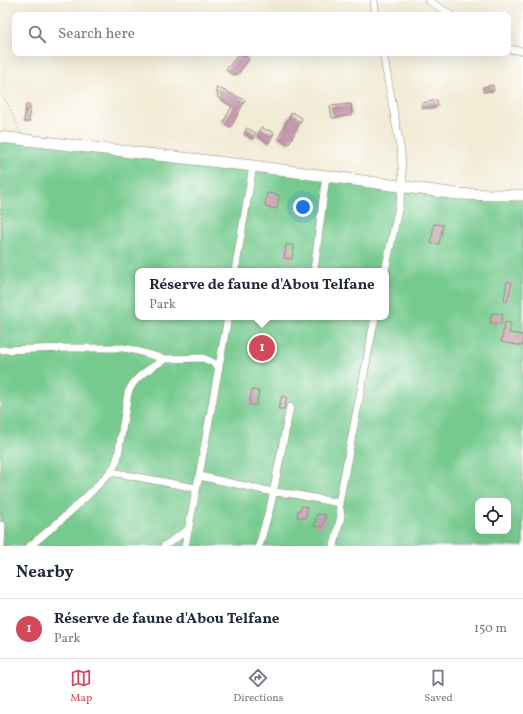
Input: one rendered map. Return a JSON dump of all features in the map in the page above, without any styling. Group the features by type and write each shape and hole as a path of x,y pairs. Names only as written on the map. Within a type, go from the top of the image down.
{"main road":[{"path":"0,137 253,166 457,194 523,195"}],"street":[{"path":"374,0 376,12"},
{"path":"428,0 446,12"},
{"path":"511,49 523,51"},
{"path":"384,56 401,152 403,186 386,268"},
{"path":"236,268 253,166"},
{"path":"314,268 326,176"},
{"path":"185,546 227,320"},
{"path":"334,546 341,516 340,503 374,320"},
{"path":"0,350 123,348 165,359 203,358 214,362 219,367"},
{"path":"30,546 77,507 111,472 117,463 129,388 139,376 165,359"},
{"path":"259,546 273,492 290,407"},
{"path":"111,472 196,488"},
{"path":"199,476 273,492 293,494 340,503"},
{"path":"1,546 2,526"},
{"path":"164,546 189,529"}],"path":[{"path":"0,88 15,120 21,139"},
{"path":"0,161 0,174"},
{"path":"0,210 3,226 0,262"},
{"path":"0,273 3,280 0,289"}],"green space":[{"path":"0,137 457,194 523,195 523,546 0,546"}],"building":[{"path":"238,56 244,56 249,59 237,75 234,73 233,75 226,70"},
{"path":"493,85 494,91 483,92 483,87"},
{"path":"216,87 245,100 231,127 223,123 232,106 218,98"},
{"path":"437,100 438,106 434,108 422,108 422,103"},
{"path":"351,104 352,115 332,118 330,106"},
{"path":"26,105 30,105 29,122 24,122"},
{"path":"292,112 302,118 289,144 278,138"},
{"path":"261,127 274,133 269,143 257,136"},
{"path":"247,128 256,133 253,139 244,134"},
{"path":"267,193 279,195 277,209 265,207"},
{"path":"434,224 443,225 439,244 431,243"},
{"path":"286,244 294,246 292,259 284,258"},
{"path":"507,281 512,283 507,302 504,301"},
{"path":"492,313 503,314 501,324 490,323"},
{"path":"505,322 511,323 509,333 523,335 523,346 501,342"},
{"path":"252,390 259,391 256,405 249,405"},
{"path":"282,396 287,397 284,409 278,409"},
{"path":"301,506 307,507 306,518 297,517 298,510 301,510"},
{"path":"317,514 326,515 323,527 314,526"}],"place":[{"name":"Réserve de faune d'Abou Telfane","path":"262,348"}]}
